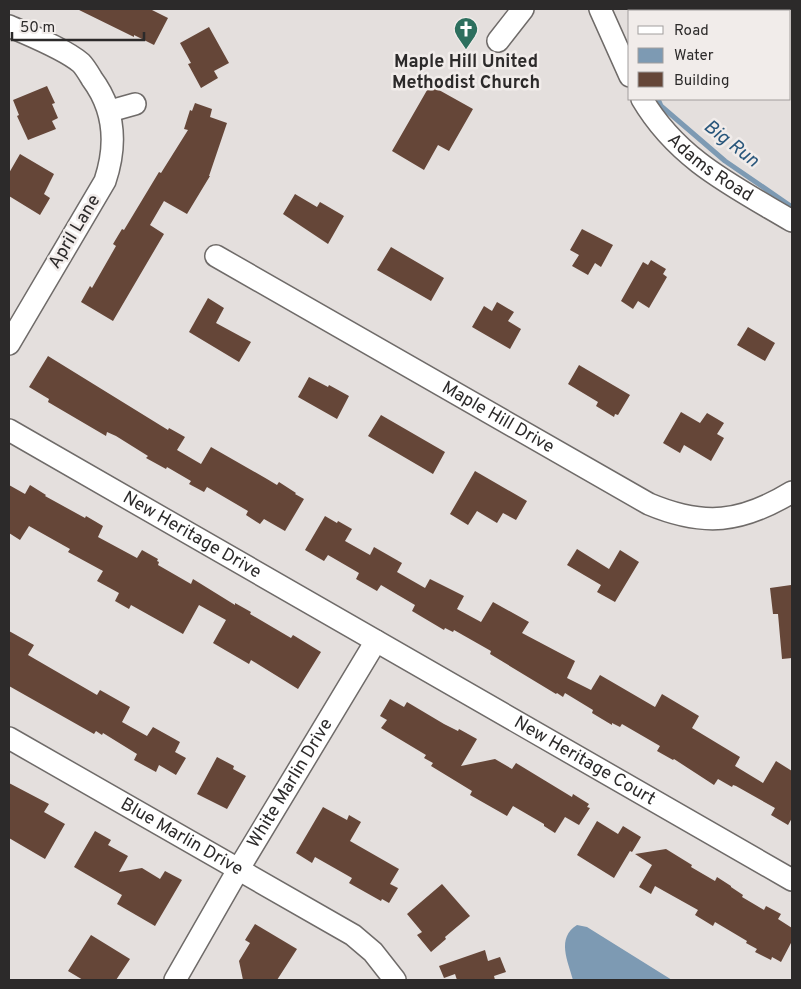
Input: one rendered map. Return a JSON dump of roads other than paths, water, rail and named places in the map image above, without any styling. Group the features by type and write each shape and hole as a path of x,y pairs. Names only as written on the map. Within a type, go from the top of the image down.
{"street":[{"path":"498,41 523,9"},
{"path":"600,9 628,72"},
{"name":"April Lane","path":"9,26 56,48 81,63 99,88 110,111 113,141 110,165 105,181 9,344"},
{"name":"Adams Road","path":"643,100 651,114 678,146 697,163 792,221"},
{"path":"110,111 135,104"},
{"name":"Maple Hill Drive","path":"216,256 640,499 664,510 712,520 744,514 792,492"},
{"name":"New Heritage Drive","path":"9,430 376,641"},
{"name":"White Marlin Drive","path":"175,980 238,870 376,641"},
{"name":"New Heritage Court","path":"376,641 792,880"},
{"name":"Blue Marlin Drive","path":"9,738 353,935 373,952 395,980"}],"water":[{"path":"577,925 587,927 672,980 573,980 565,943 571,930"}],"waterway":[{"name":"Big Run","path":"658,100 661,106 725,161 792,207"}],"place":[{"name":"Maple Hill United Methodist Church","path":"466,50"}]}
